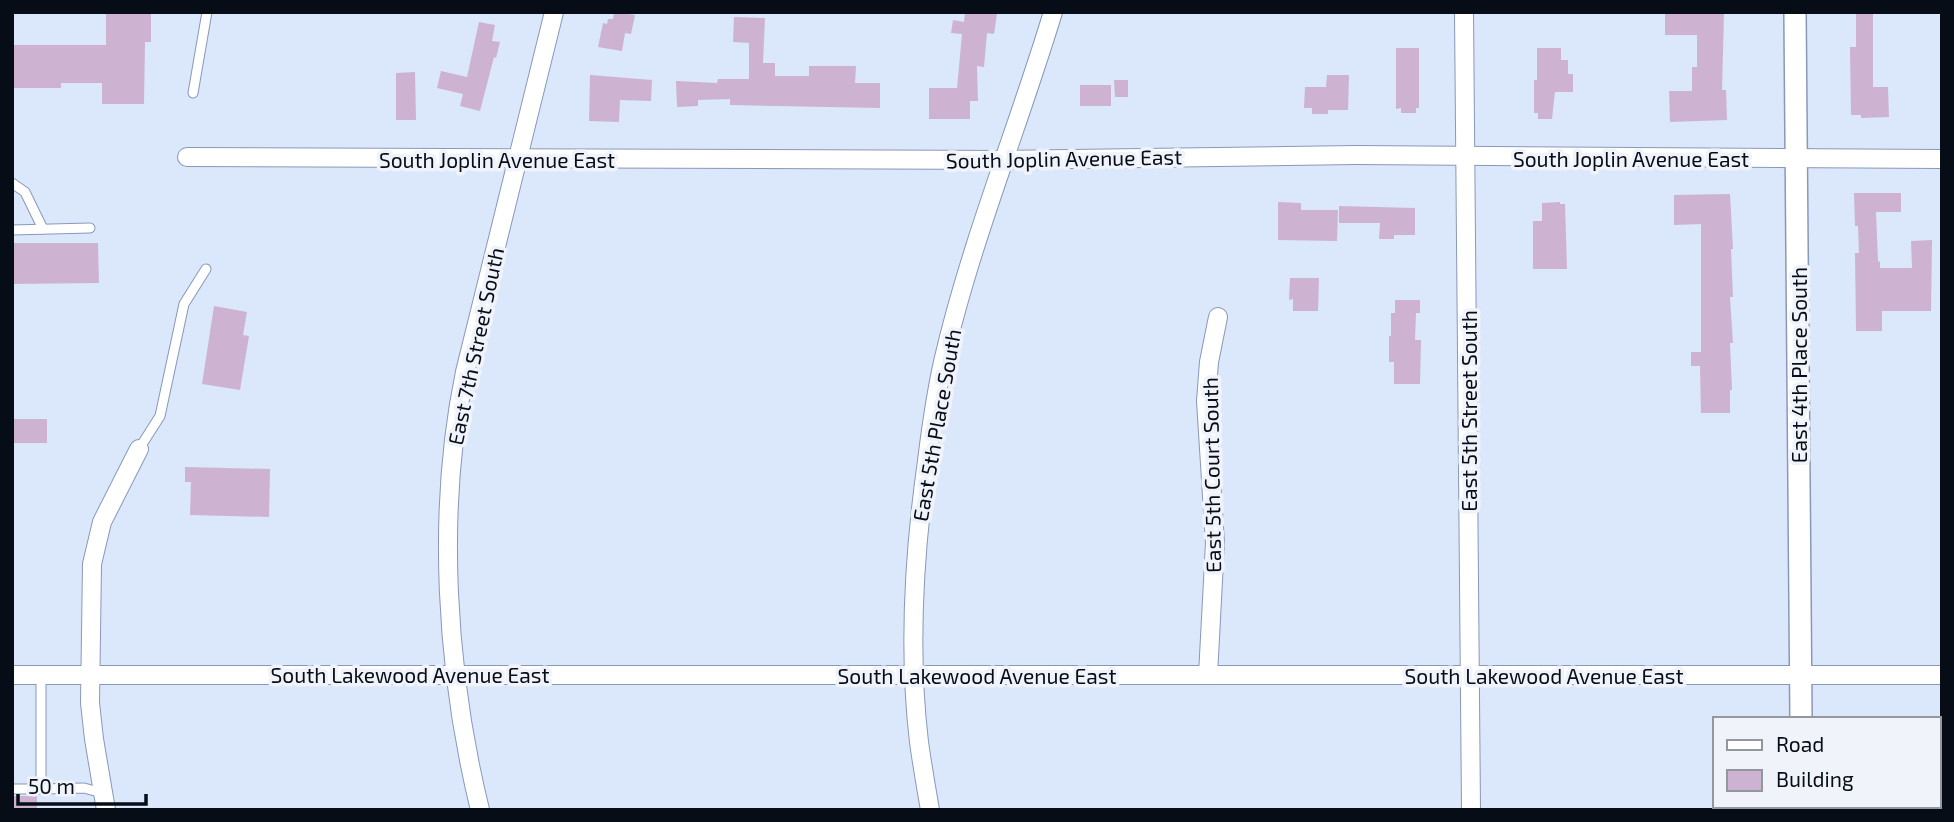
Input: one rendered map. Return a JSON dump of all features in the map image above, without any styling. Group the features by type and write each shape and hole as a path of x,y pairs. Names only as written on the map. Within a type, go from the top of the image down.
{"street":[{"name":"East 7th Street South","path":"481,810 471,771 457,674 447,521 455,421 554,12"},
{"name":"East 5th Place South","path":"930,810 919,740 915,675 917,535 932,423 943,362 1003,160 1032,81 1053,12"},
{"name":"East 5th Street South","path":"1464,12 1471,810"},
{"name":"East 4th Place South","path":"1795,12 1801,717"},
{"name":"South Joplin Avenue East","path":"187,157 1003,160 1350,155 1464,158 1942,159"},
{"name":"East 5th Court South","path":"1208,675 1215,543 1206,401 1209,362 1218,317"},
{"path":"104,801 94,739 90,675 92,578 102,522 139,449"},
{"name":"South Lakewood Avenue East","path":"12,675 1942,675"}],"lane":[{"path":"192,93 207,12"},
{"path":"12,183 25,192 43,229"},
{"path":"12,230 90,228"},
{"path":"139,449 160,416 184,304 206,269"},
{"path":"41,675 41,789"},
{"path":"12,789 84,788 104,801"}],"building":[{"path":"106,12 151,12 151,42 145,42 144,104 102,104 102,83 61,83 61,88 12,88 12,45 106,45"},
{"path":"614,12 635,15 631,34 625,33 622,51 598,47 603,23 607,24 608,19 613,19"},
{"path":"965,12 997,14 994,34 987,33 984,67 977,66 978,101 970,101 970,119 929,119 929,88 957,88 962,34 951,33 953,20 964,22"},
{"path":"1665,12 1724,12 1722,90 1726,90 1727,120 1670,122 1669,91 1692,91 1692,67 1697,67 1697,35 1665,35"},
{"path":"1856,12 1873,12 1873,87 1888,87 1889,117 1861,118 1861,115 1851,115 1850,47 1856,47"},
{"path":"734,17 765,18 763,63 775,63 775,76 809,76 809,66 856,66 855,83 880,83 880,108 730,105 730,99 698,100 698,106 677,107 676,81 717,83 718,79 749,79 749,43 733,42"},
{"path":"479,22 495,25 492,41 500,42 480,111 460,106 463,94 437,88 441,71 467,77"},
{"path":"1396,48 1419,48 1419,108 1416,108 1416,113 1401,113 1401,108 1396,109"},
{"path":"1537,48 1561,48 1561,60 1568,60 1568,74 1573,74 1573,92 1555,92 1552,119 1538,119 1538,113 1534,113"},
{"path":"415,72 416,120 396,120 396,73"},
{"path":"590,75 652,80 651,101 620,100 619,122 589,121"},
{"path":"1327,75 1349,75 1348,110 1328,110 1328,114 1312,114 1312,108 1304,108 1305,87 1326,87"},
{"path":"1114,80 1128,80 1128,97 1115,97"},
{"path":"1080,85 1111,85 1111,106 1080,106"},
{"path":"1854,193 1901,193 1901,212 1876,212 1880,268 1912,268 1911,241 1932,240 1931,311 1882,311 1882,331 1856,331 1855,253 1859,253"},
{"path":"1730,194 1733,343 1730,343 1730,413 1701,413 1700,366 1691,366 1691,352 1701,352 1701,224 1674,225 1674,195"},
{"path":"1278,202 1301,203 1301,210 1338,210 1337,241 1278,240"},
{"path":"1542,203 1565,204 1567,269 1533,269 1533,221 1542,221"},
{"path":"1339,206 1415,208 1415,235 1394,235 1394,239 1379,239 1380,223 1339,223"},
{"path":"12,243 98,243 99,283 12,284"},
{"path":"1290,278 1319,278 1318,311 1293,311 1293,299 1289,300"},
{"path":"1395,300 1420,300 1420,313 1416,313 1415,340 1421,340 1420,384 1394,384 1394,362 1389,362 1389,336 1391,313 1395,313"},
{"path":"214,306 247,312 243,335 249,336 240,390 202,384"},
{"path":"12,419 47,419 47,443 12,443"},
{"path":"185,467 270,469 269,517 190,515 191,482 185,482"},
{"path":"12,796 37,796 37,810 12,810"}]}
